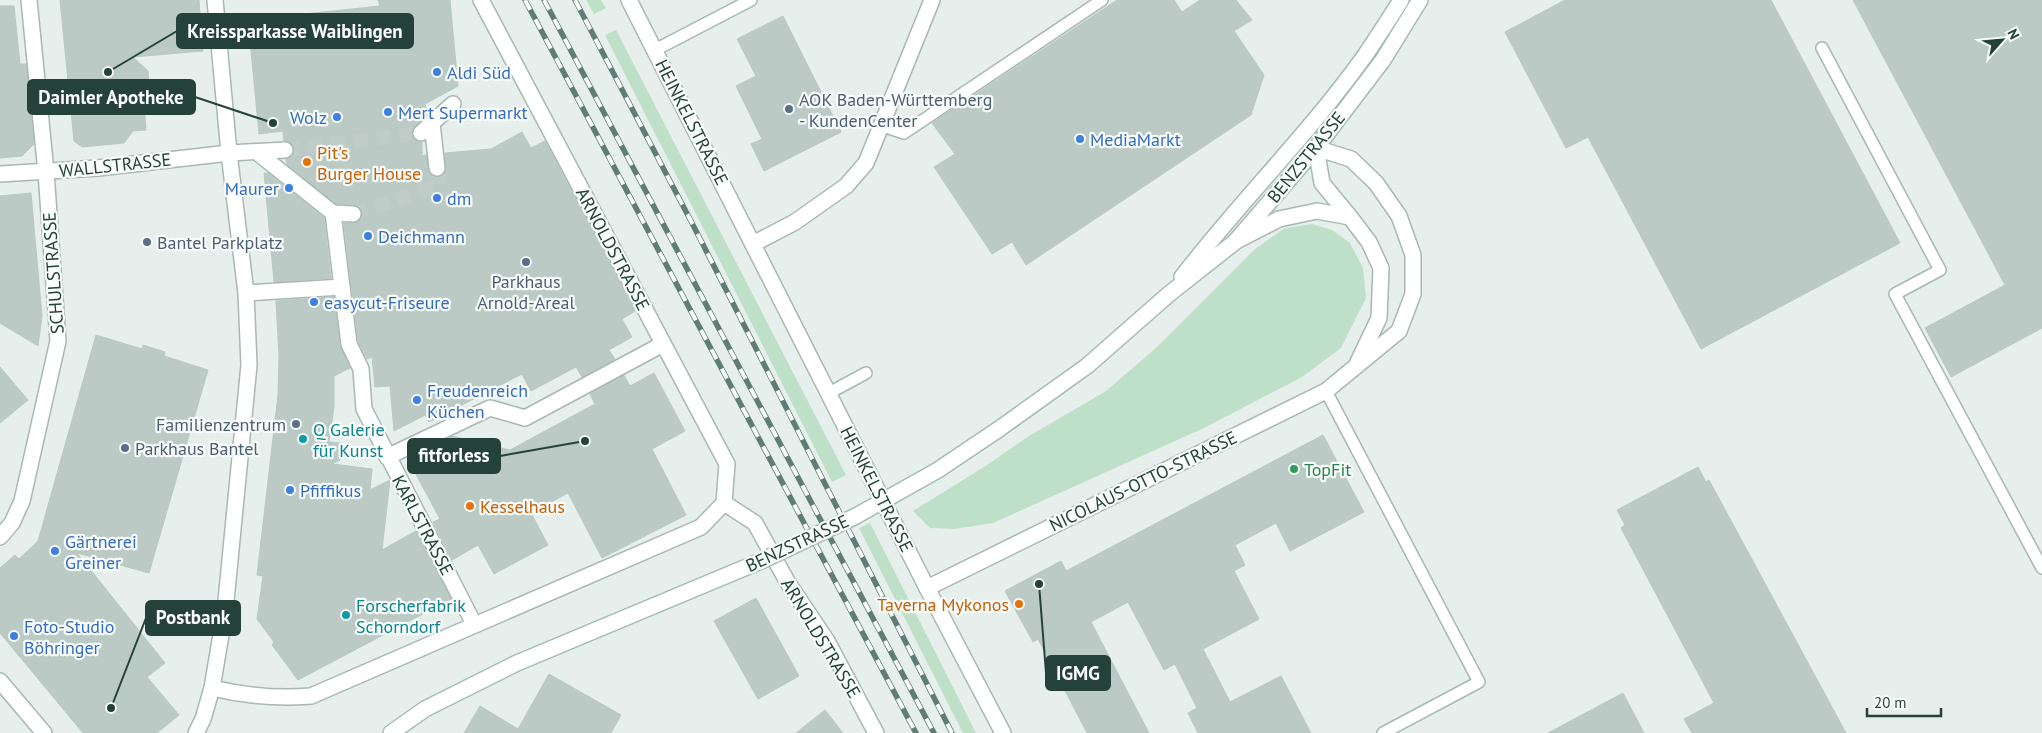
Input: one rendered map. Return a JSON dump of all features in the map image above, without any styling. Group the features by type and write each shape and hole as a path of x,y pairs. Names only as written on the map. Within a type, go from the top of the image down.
{"street":[{"name":"SCHULSTRASSE","path":"0,537 12,523 22,501 58,341 46,172 29,0"},
{"path":"196,733 212,688 225,611 243,439 248,365 246,293 229,153 215,0"},
{"name":"ARNOLDSTRASSE","path":"481,0 727,464 724,503 755,523 788,582 827,641 876,733"},
{"name":"HEINKELSTRASSE","path":"629,0 927,588 1003,733"},
{"path":"754,244 795,222 846,186 866,162 883,126 932,0"},
{"name":"BENZSTRASSE","path":"1169,294 1220,228 1284,155 1359,62 1401,0"},
{"name":"BENZSTRASSE","path":"391,733 425,709 517,663 761,561 856,516 938,470 1088,366 1169,294 1235,242 1316,148 1383,60 1420,0"},
{"path":"437,168 427,128 453,104"},
{"name":"NICOLAUS-OTTO-STRASSE","path":"927,588 1326,391 1356,367 1399,331 1413,294 1413,256 1399,216 1376,183 1351,159 1316,148 1322,183 1370,242 1381,268 1379,318 1356,367"},
{"name":"WALLSTRASSE","path":"0,174 46,172 229,153 285,150"},
{"path":"258,152 334,213 353,214"},
{"path":"1235,242 1279,219 1317,210 1350,217"},
{"name":"KARLSTRASSE","path":"334,213 349,344 361,369 364,409 474,624"},
{"path":"246,293 342,287"},
{"path":"387,457 490,408 525,418 663,344"},
{"path":"212,688 243,695 281,699 311,696 701,527 724,503"},
{"path":"0,681 44,733"}],"lane":[{"path":"655,50 751,0"},
{"path":"883,126 904,133 1102,0"},
{"path":"1822,48 1940,270 1896,294 2042,568"},
{"path":"829,393 866,373"},
{"path":"1326,391 1479,682 1383,733"}],"green space":[{"path":"586,0 601,0 606,8 594,14"},
{"path":"616,30 846,475 832,482 605,35"},
{"path":"1312,224 1332,230 1350,243 1363,268 1366,298 1341,348 1302,377 1204,428 993,523 954,529 930,528 913,511 984,467 1029,436 1106,391 1157,347 1255,249 1285,228"},
{"path":"870,523 976,733 963,733 859,528"}],"building":[{"path":"60,0 199,0 203,51 133,57 148,71 150,103 144,103 146,130 133,131 124,143 82,147 74,141"},
{"path":"378,0 450,0 458,86 425,104 427,115 421,117 421,120 412,131 414,139 422,142 422,156 426,155 430,174 438,177 445,172 445,153 491,149 522,132 531,148 545,141 635,311 622,319 632,337 609,350 615,359 582,377 576,367 531,391 522,374 429,422 425,415 394,431 390,386 375,387 372,357 367,359 358,341 344,223 358,222 361,219 362,210 354,205 336,204 287,164 286,159 293,155 294,149 290,142 284,141 283,131 259,134 248,20 380,6"},
{"name":"MediaMarkt","path":"1117,0 1174,0 1182,12 1200,0 1236,0 1252,20 1234,31 1264,75 1251,115 1026,265 1012,242 992,254 934,167 955,154 932,123"},
{"path":"1565,0 1771,0 1900,243 1701,349 1588,137 1566,148 1505,32"},
{"path":"1853,0 2042,0 2042,328 1951,377 1925,328 2005,285"},
{"path":"0,6 14,6 20,64 26,64 34,144 22,156 0,158"},
{"name":"AOK Baden-Württemberg - KundenCenter","path":"783,16 841,132 764,171 751,144 762,139 736,86 756,76 737,39"},
{"path":"264,173 268,173 324,218 331,278 274,282"},
{"path":"31,193 42,316 38,346 0,323 0,196"},
{"path":"334,297 340,345 350,368 334,376 334,407 329,442 342,443 340,460 332,464 372,469 370,490 390,480 382,550 416,531 451,599 298,680 272,645 274,642 257,619 263,576 257,575 278,395 279,356 276,301"},
{"path":"96,335 142,349 143,345 165,352 164,356 208,370 149,573 77,553 165,663 147,677 179,715 157,733 83,733 0,633 0,568 15,555 19,559 38,541"},
{"path":"0,367 28,400 0,423"},
{"path":"654,373 685,431 652,449 686,515 602,558 568,493 531,513 548,545 494,574 478,545 452,560 433,522 440,519 412,467 443,451 439,443 452,436 510,450 595,404 590,394 624,375 630,386"},
{"path":"1323,435 1364,512 1290,551 1276,523 1235,545 1245,565 1234,571 1259,619 1203,649 1230,702 1281,676 1311,733 1198,733 1188,713 1197,708 1175,664 1164,670 1128,602 1091,622 1149,733 1087,733 1038,639 1033,642 1005,591 1061,561 1066,571"},
{"path":"1698,467 1706,482 1709,480 1846,733 1692,733 1684,719 1714,703 1621,528 1625,525 1617,510"},
{"path":"756,598 799,676 758,699 714,621"},
{"path":"549,674 621,715 611,733 464,733 480,706 518,729"},
{"path":"1623,693 1644,733 1548,733"},
{"path":"825,710 843,733 796,733"}],"tunnel":[{"path":"285,150 421,133"},
{"path":"353,214 439,185 437,168"}],"railway":[{"path":"525,0 916,733"},
{"path":"544,0 934,733"},
{"path":"575,0 692,223 952,733"}],"place":[{"name":"Kreissparkasse Waiblingen","path":"108,72"},
{"name":"Aldi Süd","path":"437,72"},
{"name":"AOK Baden-Württemberg - KundenCenter","path":"789,109"},
{"name":"Mert Supermarkt","path":"388,112"},
{"name":"Wolz","path":"337,117"},
{"name":"Daimler Apotheke","path":"273,123"},
{"name":"MediaMarkt","path":"1080,139"},
{"name":"Pit's Burger House","path":"307,162"},
{"name":"Maurer","path":"289,188"},
{"name":"dm","path":"437,198"},
{"name":"Deichmann","path":"368,236"},
{"name":"Bantel Parkplatz","path":"147,242"},
{"name":"Parkhaus Arnold-Areal","path":"526,262"},
{"name":"easycut-Friseure","path":"314,302"},
{"name":"Freudenreich Küchen","path":"417,400"},
{"name":"Familienzentrum","path":"296,424"},
{"name":"Q Galerie für Kunst","path":"303,439"},
{"name":"fitforless","path":"585,441"},
{"name":"Parkhaus Bantel","path":"125,448"},
{"name":"TopFit","path":"1294,469"},
{"name":"Pfiffikus","path":"290,490"},
{"name":"Kesselhaus","path":"470,506"},
{"name":"Gärtnerei Greiner","path":"55,551"},
{"name":"IGMG","path":"1039,584"},
{"name":"Taverna Mykonos","path":"1019,604"},
{"name":"Forscherfabrik Schorndorf","path":"346,615"},
{"name":"Foto-Studio Böhringer","path":"14,636"},
{"name":"Postbank","path":"111,708"}]}
